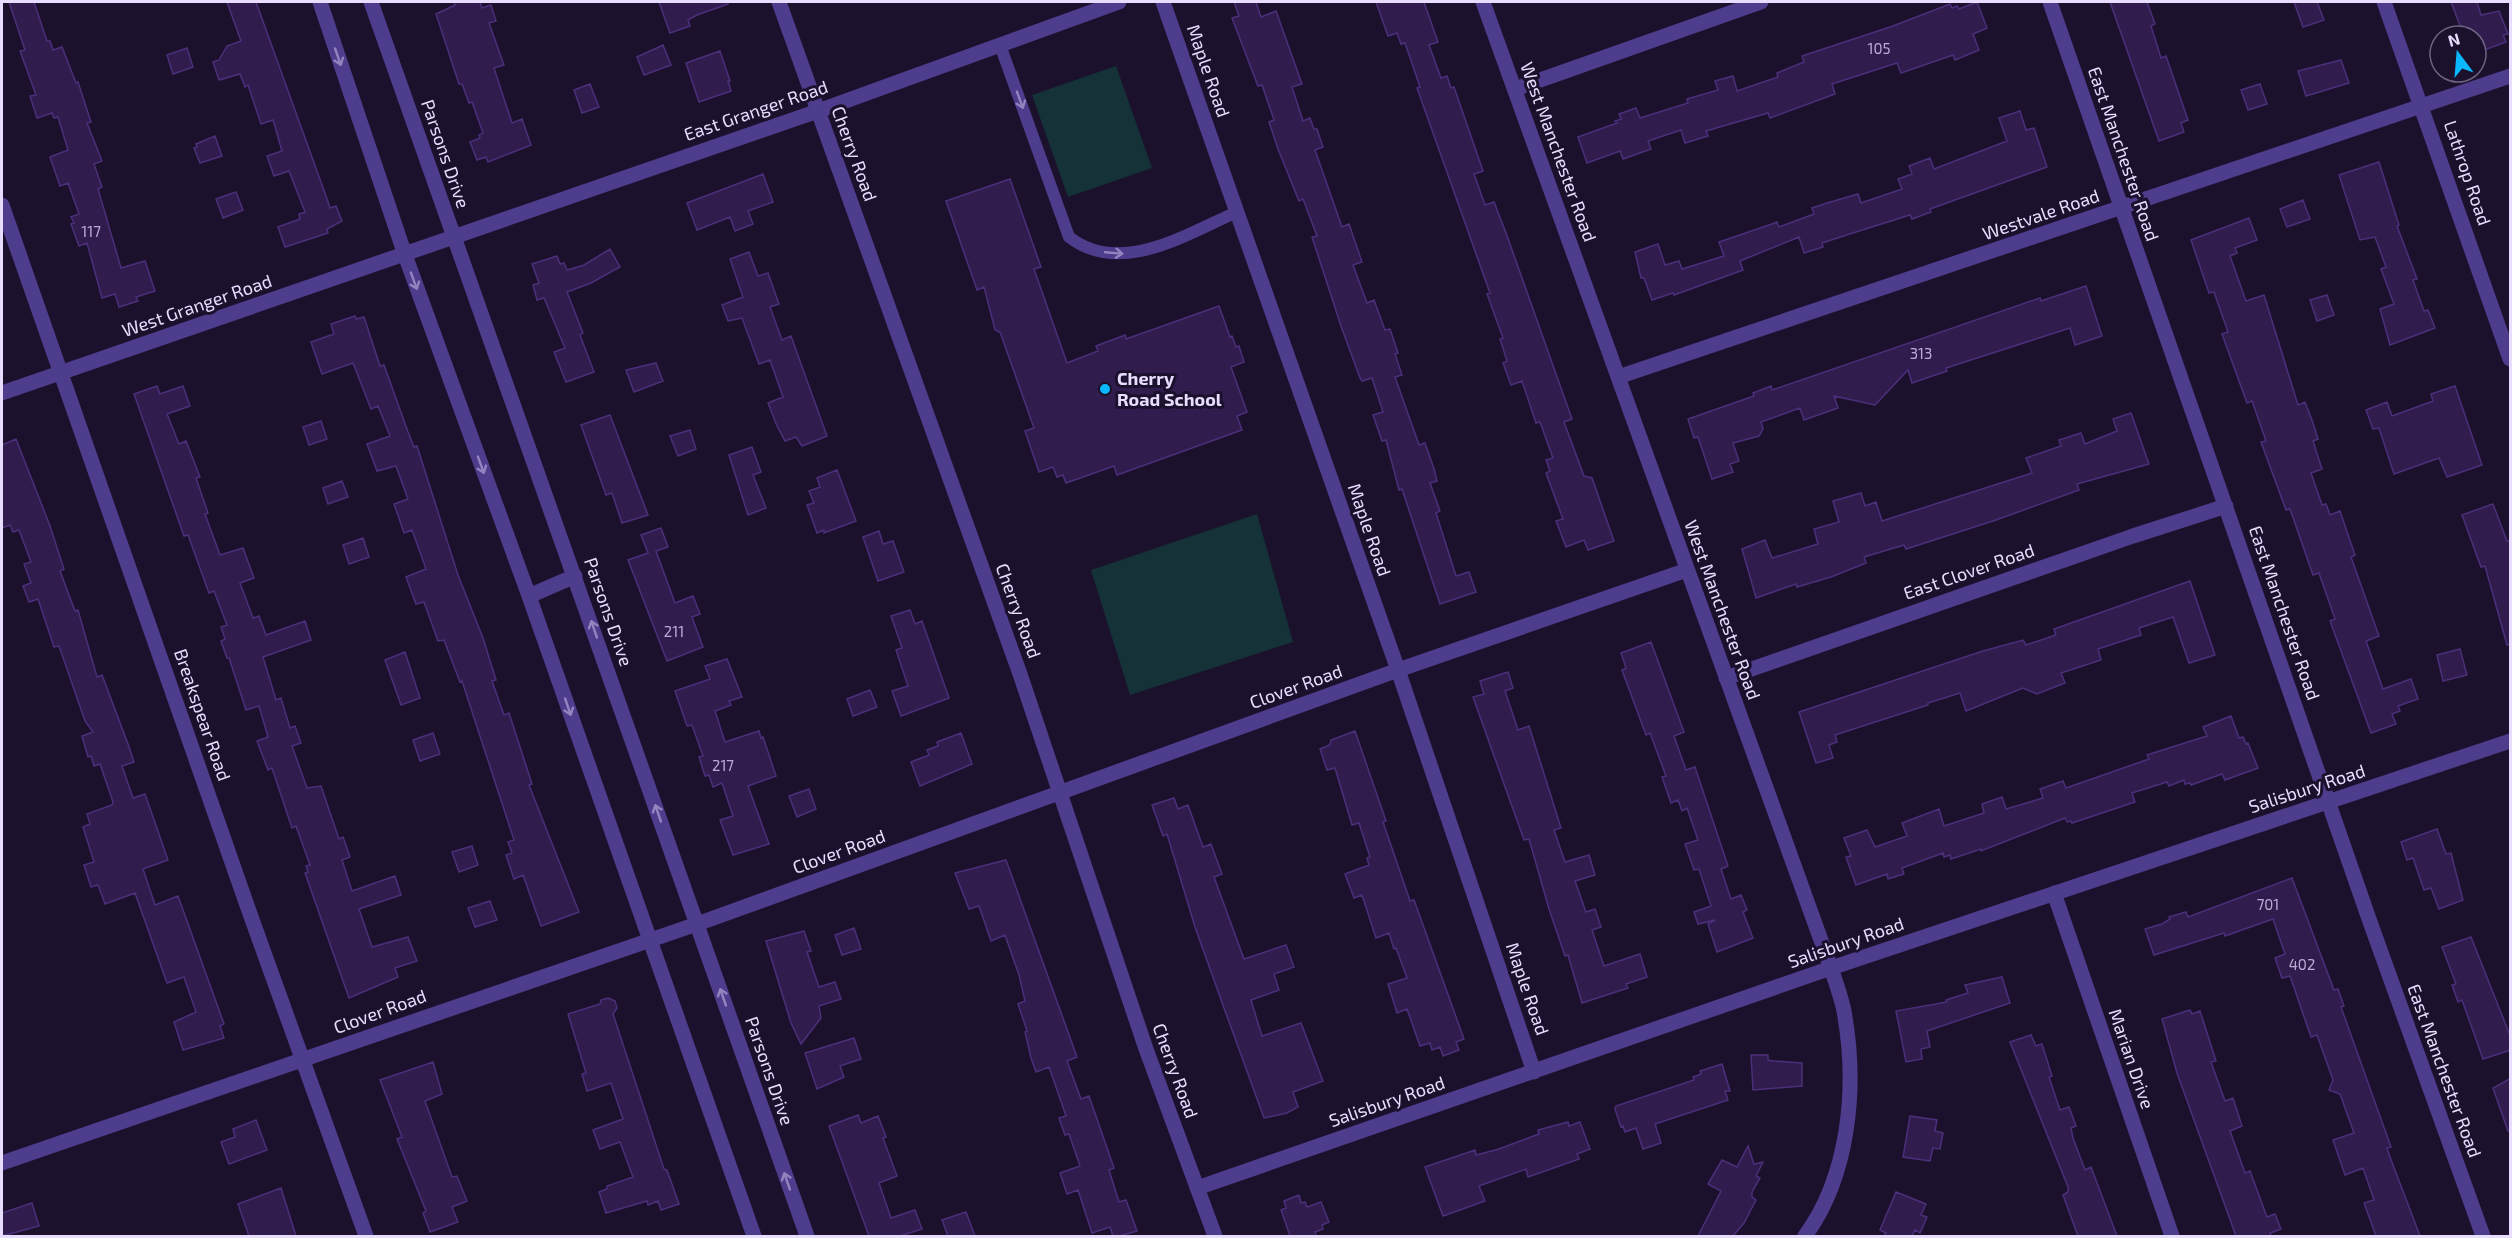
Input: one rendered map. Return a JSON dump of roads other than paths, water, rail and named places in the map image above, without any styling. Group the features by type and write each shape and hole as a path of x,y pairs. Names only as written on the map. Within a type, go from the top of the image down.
{"street":[{"path":"320,2 405,255 529,596 754,1236"},
{"name":"Parsons Drive","path":"371,2 807,1236"},
{"name":"Cherry Road","path":"779,2 1060,794 1146,1050 1215,1236"},
{"name":"East Granger Road","path":"405,255 818,111 1119,2"},
{"name":"Maple Road","path":"1163,2 1398,670 1534,1072"},
{"name":"West Manchester Road","path":"1483,2 1831,968 1845,1016 1850,1075 1844,1142 1835,1178 1805,1236"},
{"path":"1515,89 1761,2"},
{"name":"East Manchester Road","path":"2049,2 2483,1236"},
{"name":"Lathrop Road","path":"2384,2 2511,359"},
{"name":"Westvale Road","path":"1618,377 2122,209 2214,174 2423,107 2511,76"},
{"name":"Breakspear Road","path":"2,205 366,1236"},
{"name":"West Granger Road","path":"2,393 405,255"},
{"name":"East Clover Road","path":"1726,678 2133,536 2226,506"},
{"name":"Clover Road","path":"2,1163 304,1061 369,1036 696,924 1398,670 1687,570"},
{"path":"529,596 575,576"},
{"name":"Salisbury Road","path":"1197,1188 1831,968 2511,741"},
{"name":"Marian Drive","path":"2054,893 2172,1236"}],"lane":[{"path":"1000,45 1070,237 1082,247 1116,255 1146,251 1237,212"}],"place":[{"name":"Cherry Road School","path":"1105,389"}]}
